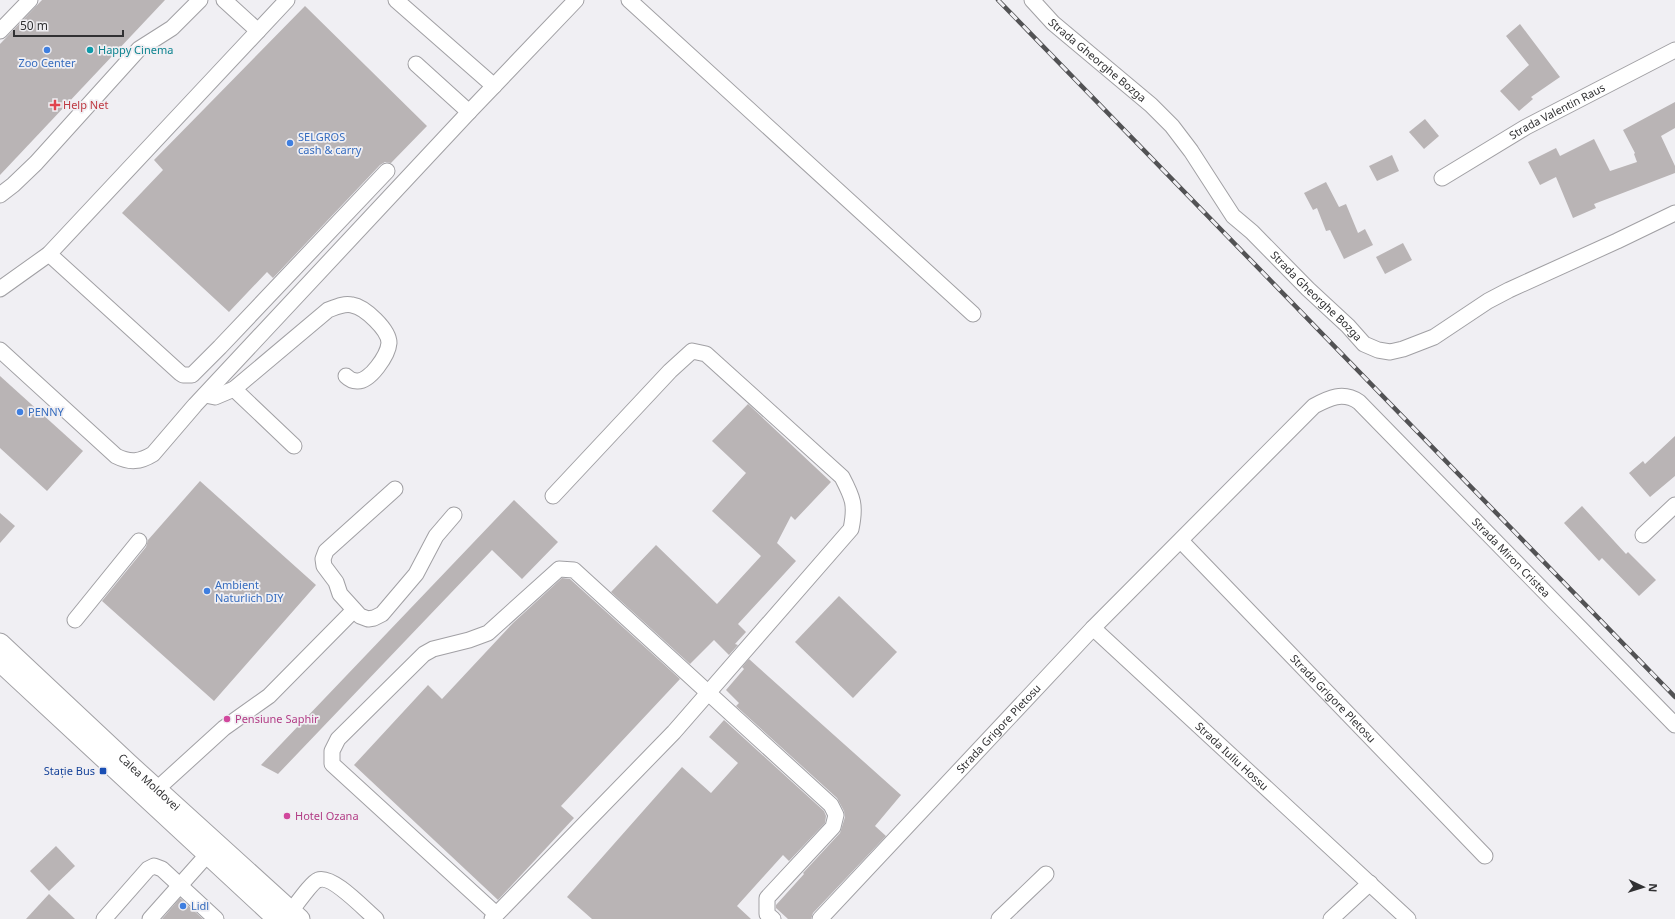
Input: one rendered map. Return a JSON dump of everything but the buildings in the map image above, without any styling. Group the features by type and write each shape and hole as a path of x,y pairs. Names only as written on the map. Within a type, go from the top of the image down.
{"main road":[{"name":"Calea Moldovei","path":"0,643 157,789 289,916"},
{"name":"Calea Moldovei","path":"0,662 207,855 289,916"}],"street":[{"path":"0,31 30,0"},
{"path":"0,195 36,163 139,49 150,40 172,28 200,0"},
{"path":"224,0 258,31"},
{"path":"0,289 49,254 287,0"},
{"path":"396,0 494,86"},
{"path":"0,350 116,456 135,462 153,454 205,395 469,112 576,0"},
{"path":"629,0 973,314"},
{"name":"Strada Gheorghe Bozga","path":"1032,0 1053,23 1157,110 1172,126 1191,151 1232,216 1252,232 1308,289 1348,326 1364,344 1378,350 1390,352 1403,350 1434,337 1509,290 1675,213"},
{"name":"Strada Valentin Raus","path":"1442,178 1526,127 1675,50"},
{"path":"416,64 469,112"},
{"path":"49,254 180,373 183,375 192,375 387,171"},
{"path":"0,276 22,273"},
{"path":"205,395 214,397 234,389 328,310 346,304 355,305 367,312 379,323 386,333 389,345 383,358 369,376 358,382 352,381 346,376"},
{"path":"553,496 670,371 692,351 706,354 842,478 852,496 854,512 851,528 709,693 674,732 494,917 332,764 332,751 338,739 424,654 433,649 469,640 488,633 559,569 574,570 709,693 831,805 836,815 833,827 767,898 767,914 773,919"},
{"path":"234,389 294,446"},
{"name":"Strada Grigore Pletosu","path":"820,919 1094,628 1314,406 1329,398 1344,395"},
{"name":"Strada Miron Cristea","path":"1344,395 1352,397 1359,402 1675,725"},
{"path":"394,489 326,551 323,559 324,566 336,582 340,594 360,616 368,619 382,614 416,574 436,536 454,515"},
{"path":"1643,535 1675,505"},
{"path":"75,620 139,541"},
{"name":"Strada Grigore Pletosu","path":"1181,541 1485,856"},
{"path":"157,789 224,728 269,696 354,610"},
{"name":"Strada Iuliu Hossu","path":"1094,628 1408,919"},
{"path":"150,919 207,855"},
{"path":"104,919 148,869 154,866 162,869 216,919"},
{"path":"999,919 1046,874"},
{"path":"289,916 317,880 323,879 331,881 376,919"},
{"path":"1331,919 1370,883"}],"railway":[{"path":"998,0 1675,697"}],"place":[{"name":"Zoo Center","path":"47,50"},
{"name":"Happy Cinema","path":"90,50"},
{"name":"Help Net","path":"55,105"},
{"name":"SELGROS cash & carry","path":"290,143"},
{"name":"PENNY","path":"20,412"},
{"name":"Ambient Naturlich DIY","path":"207,591"},
{"name":"Pensiune Saphir","path":"227,719"},
{"name":"Stație Bus","path":"103,771"},
{"name":"Hotel Ozana","path":"287,816"},
{"name":"Lidl","path":"183,906"}]}
